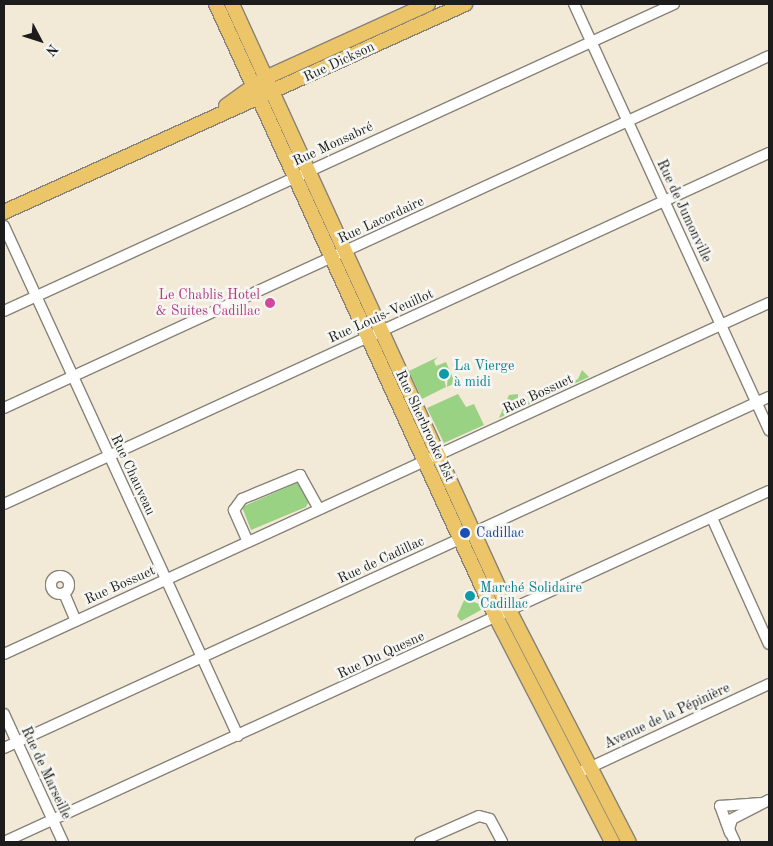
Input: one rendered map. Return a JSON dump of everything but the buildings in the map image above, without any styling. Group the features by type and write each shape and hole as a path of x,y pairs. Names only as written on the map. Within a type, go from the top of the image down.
{"main road":[{"name":"Rue Sherbrooke Est","path":"216,4 295,177 382,331 432,458 460,538 590,767 629,842"},
{"name":"Rue Sherbrooke Est","path":"232,4 308,171 368,337 473,532 503,614 576,774 612,842"},
{"name":"Rue Dickson","path":"256,92 265,78 428,4"},
{"name":"Rue Dickson","path":"4,212 211,116 256,92 272,92 465,4"}],"street":[{"name":"Rue de Jumonville","path":"574,4 769,430"},
{"name":"Rue Monsabré","path":"4,311 674,4"},
{"name":"Rue Lacordaire","path":"4,408 769,56"},
{"name":"Rue Louis-Veuillot","path":"4,504 769,153"},
{"name":"Rue Chauveau","path":"4,226 238,736"},
{"name":"Rue Bossuet","path":"4,654 769,303"},
{"name":"Rue de Cadillac","path":"4,748 769,397"},
{"path":"248,542 234,510 242,500 300,475 319,509"},
{"name":"Rue Du Quesne","path":"4,842 769,491"},
{"path":"712,518 769,644"},
{"path":"64,593 76,621"},
{"name":"Avenue de la Pépinière","path":"576,774 769,684"},
{"name":"Rue de Marseille","path":"4,714 62,842"},
{"path":"733,838 734,817 765,802"},
{"path":"733,838 720,806 765,802"},
{"path":"420,842 486,816 502,842"}],"green space":[{"path":"438,357 434,361 436,366 446,362 455,383 447,387 448,373 442,371 446,387 422,399 409,371"},
{"path":"582,370 589,377 499,418 509,395 518,394 518,406 578,379"},
{"path":"458,394 466,407 474,404 484,425 444,443 427,408"},
{"path":"299,482 309,501 306,507 251,530 242,507"},
{"path":"465,598 479,604 481,610 461,621 457,616"}],"place":[{"name":"Le Chablis Hotel & Suites Cadillac","path":"270,303"},
{"name":"La Vierge à midi","path":"444,374"},
{"name":"Cadillac","path":"465,533"},
{"name":"Marché Solidaire Cadillac","path":"470,596"}]}
